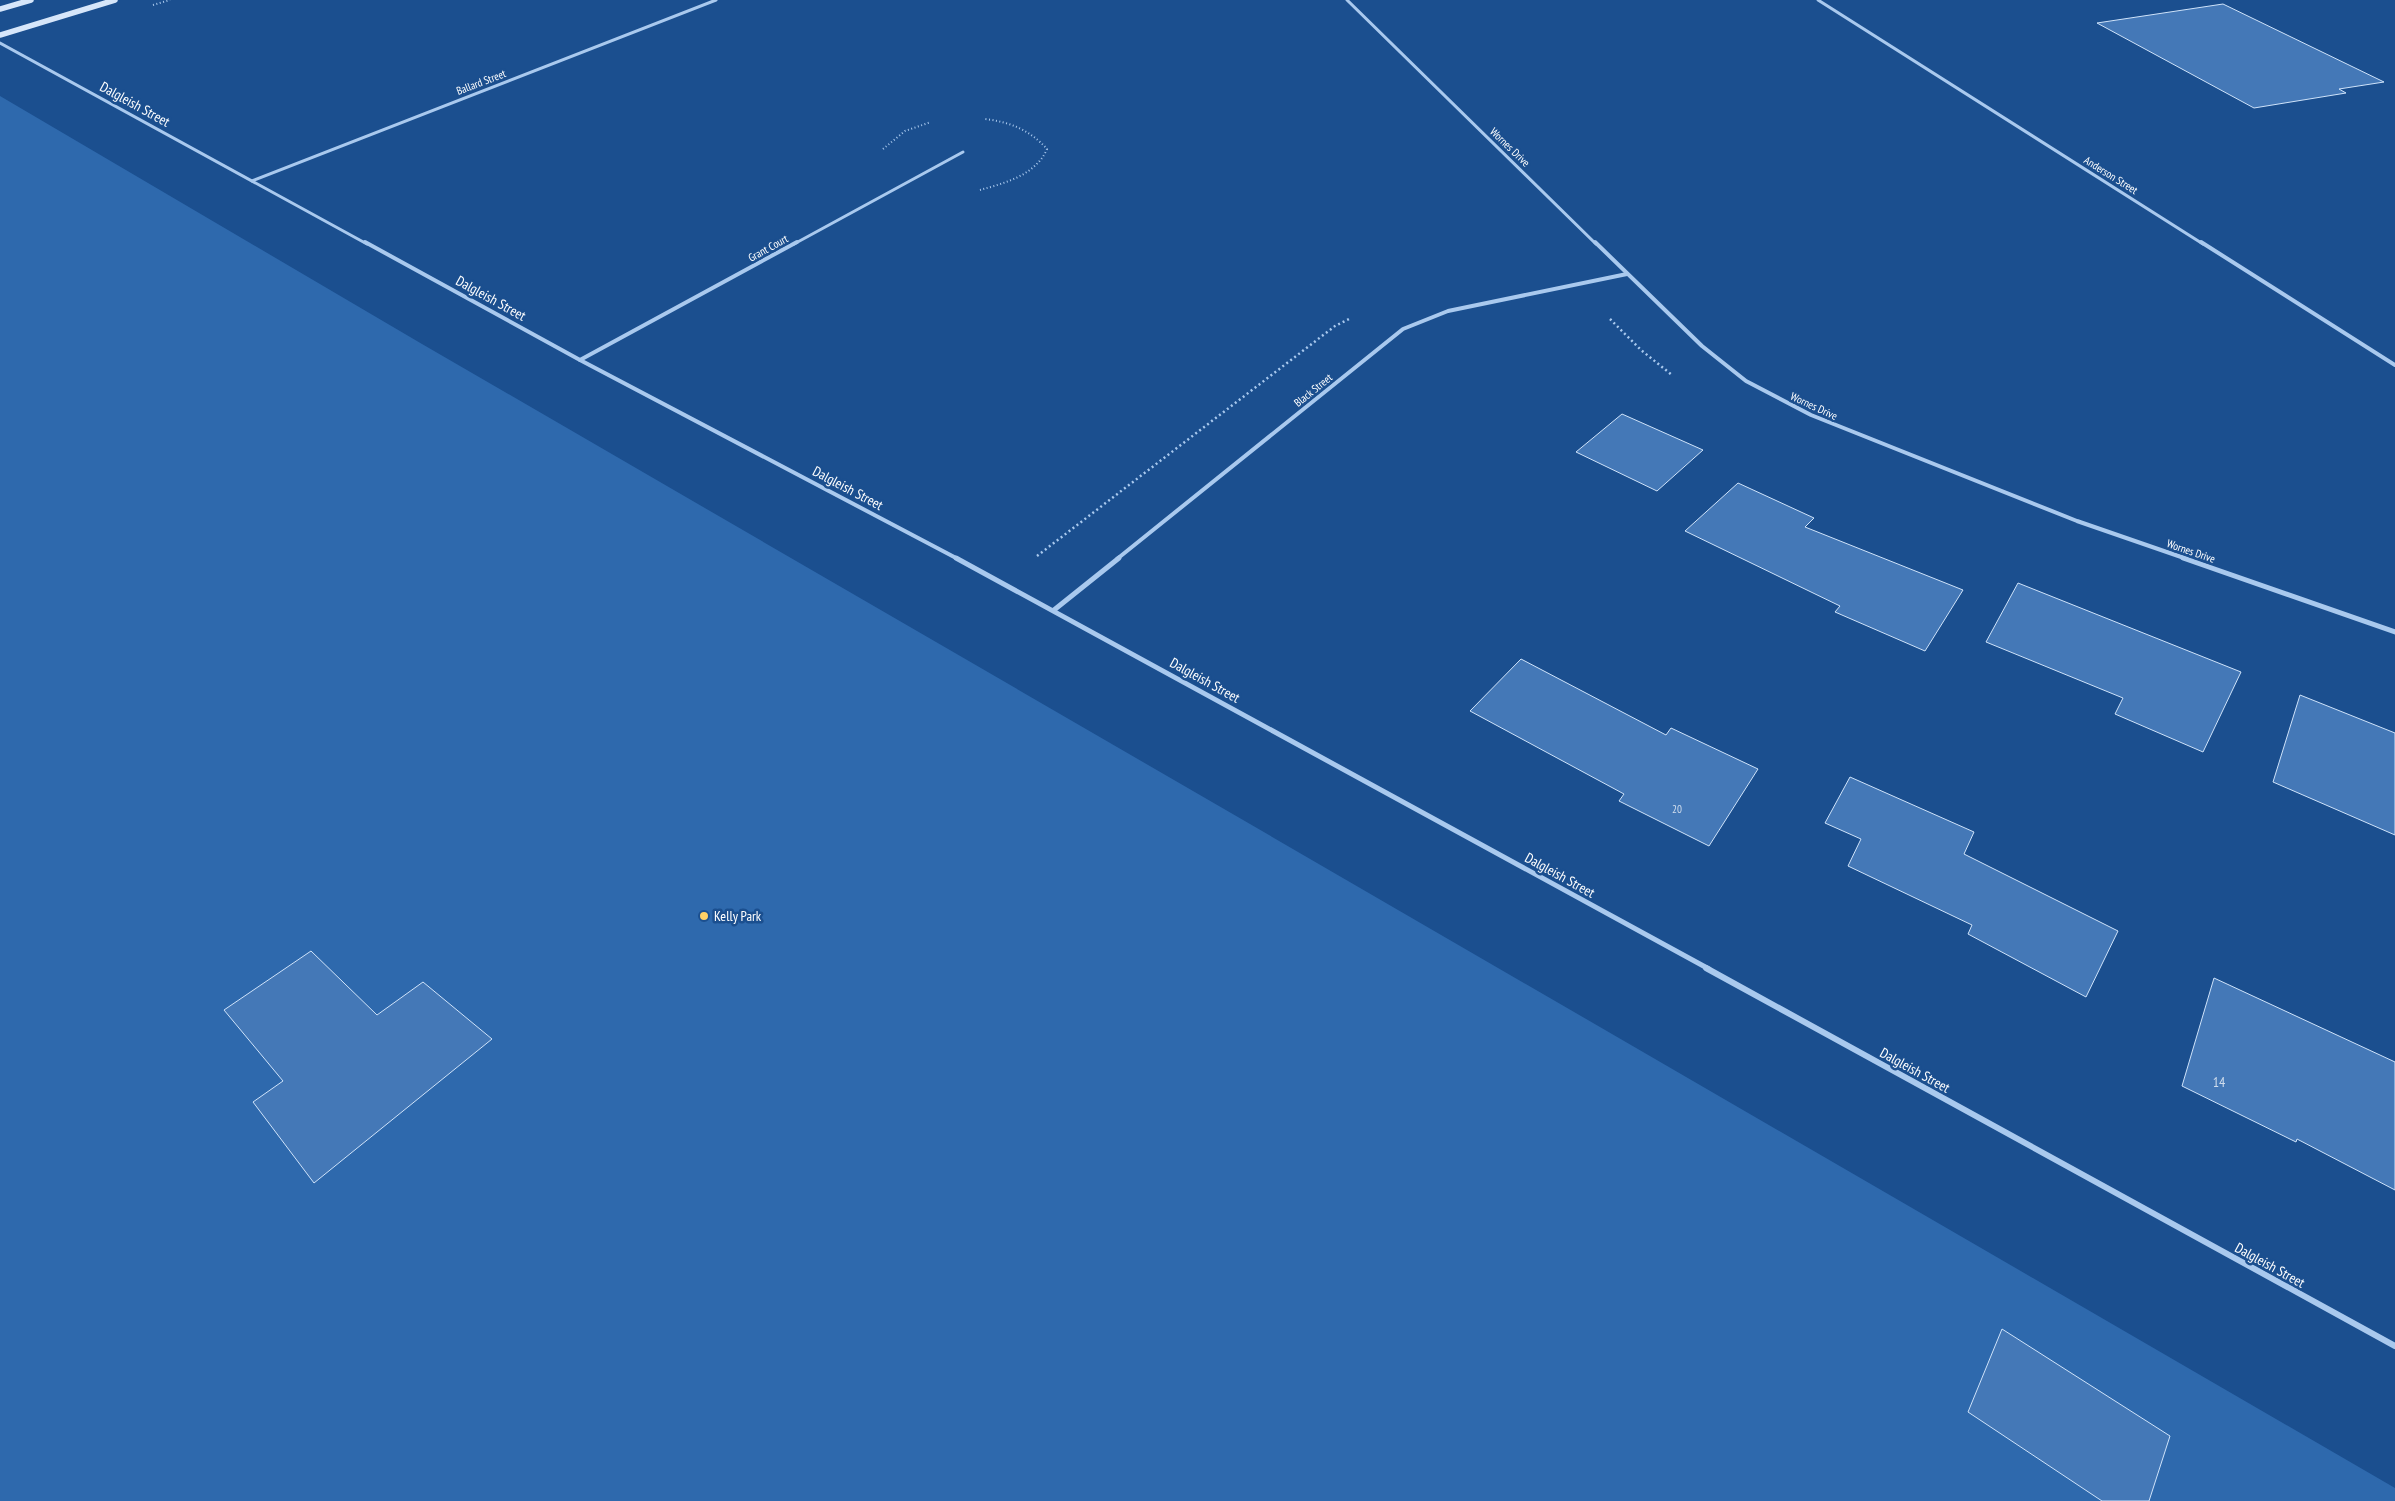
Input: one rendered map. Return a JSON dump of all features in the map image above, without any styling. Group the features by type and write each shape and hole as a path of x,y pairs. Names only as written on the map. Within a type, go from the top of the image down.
{"main road":[{"path":"0,9 31,0"},
{"path":"0,35 115,0"}],"street":[{"name":"Ballard Street","path":"252,181 716,0"},
{"name":"Wornes Drive","path":"1347,0 1702,346 1746,382 1811,415 2077,521 2395,632"},
{"name":"Anderson Street","path":"1818,0 2395,365"},
{"name":"Dalgleish Street","path":"0,43 580,360 1054,610 2395,1346"},
{"name":"Grant Court","path":"580,360 963,152"},
{"name":"Black Street","path":"1054,610 1403,329 1448,311 1627,274"}],"path":[{"path":"976,118 996,120 1022,128 1040,140 1047,149 1045,155 1026,173 978,190"},
{"path":"882,151 900,134 918,126 939,121"}],"shaded area":[{"name":"Kelly Park","path":"0,96 422,344 2395,1488 2395,1501 0,1501"}],"building":[{"path":"2223,4 2384,82 2339,89 2346,93 2254,108 2097,23"},
{"path":"1622,414 1703,450 1657,491 1576,452"},
{"path":"1738,483 1814,518 1805,527 1963,590 1925,651 1835,612 1840,606 1685,531"},
{"path":"2018,583 2241,672 2203,752 2115,714 2123,698 1986,642"},
{"path":"1521,659 1666,735 1671,728 1758,769 1709,846 1619,801 1624,794 1470,711"},
{"path":"2300,695 2395,733 2395,835 2273,782"},
{"path":"1850,777 1974,832 1964,854 2118,931 2086,997 1968,934 1972,925 1848,866 1861,839 1825,823"},
{"path":"311,951 377,1015 423,982 492,1039 314,1183 253,1102 283,1081 224,1010"},
{"path":"2214,978 2395,1062 2395,1190 2297,1139 2296,1142 2182,1086"},
{"path":"2002,1329 2170,1436 2149,1501 2102,1501 1968,1412"}],"place":[{"name":"Kelly Park","path":"704,916"}]}
